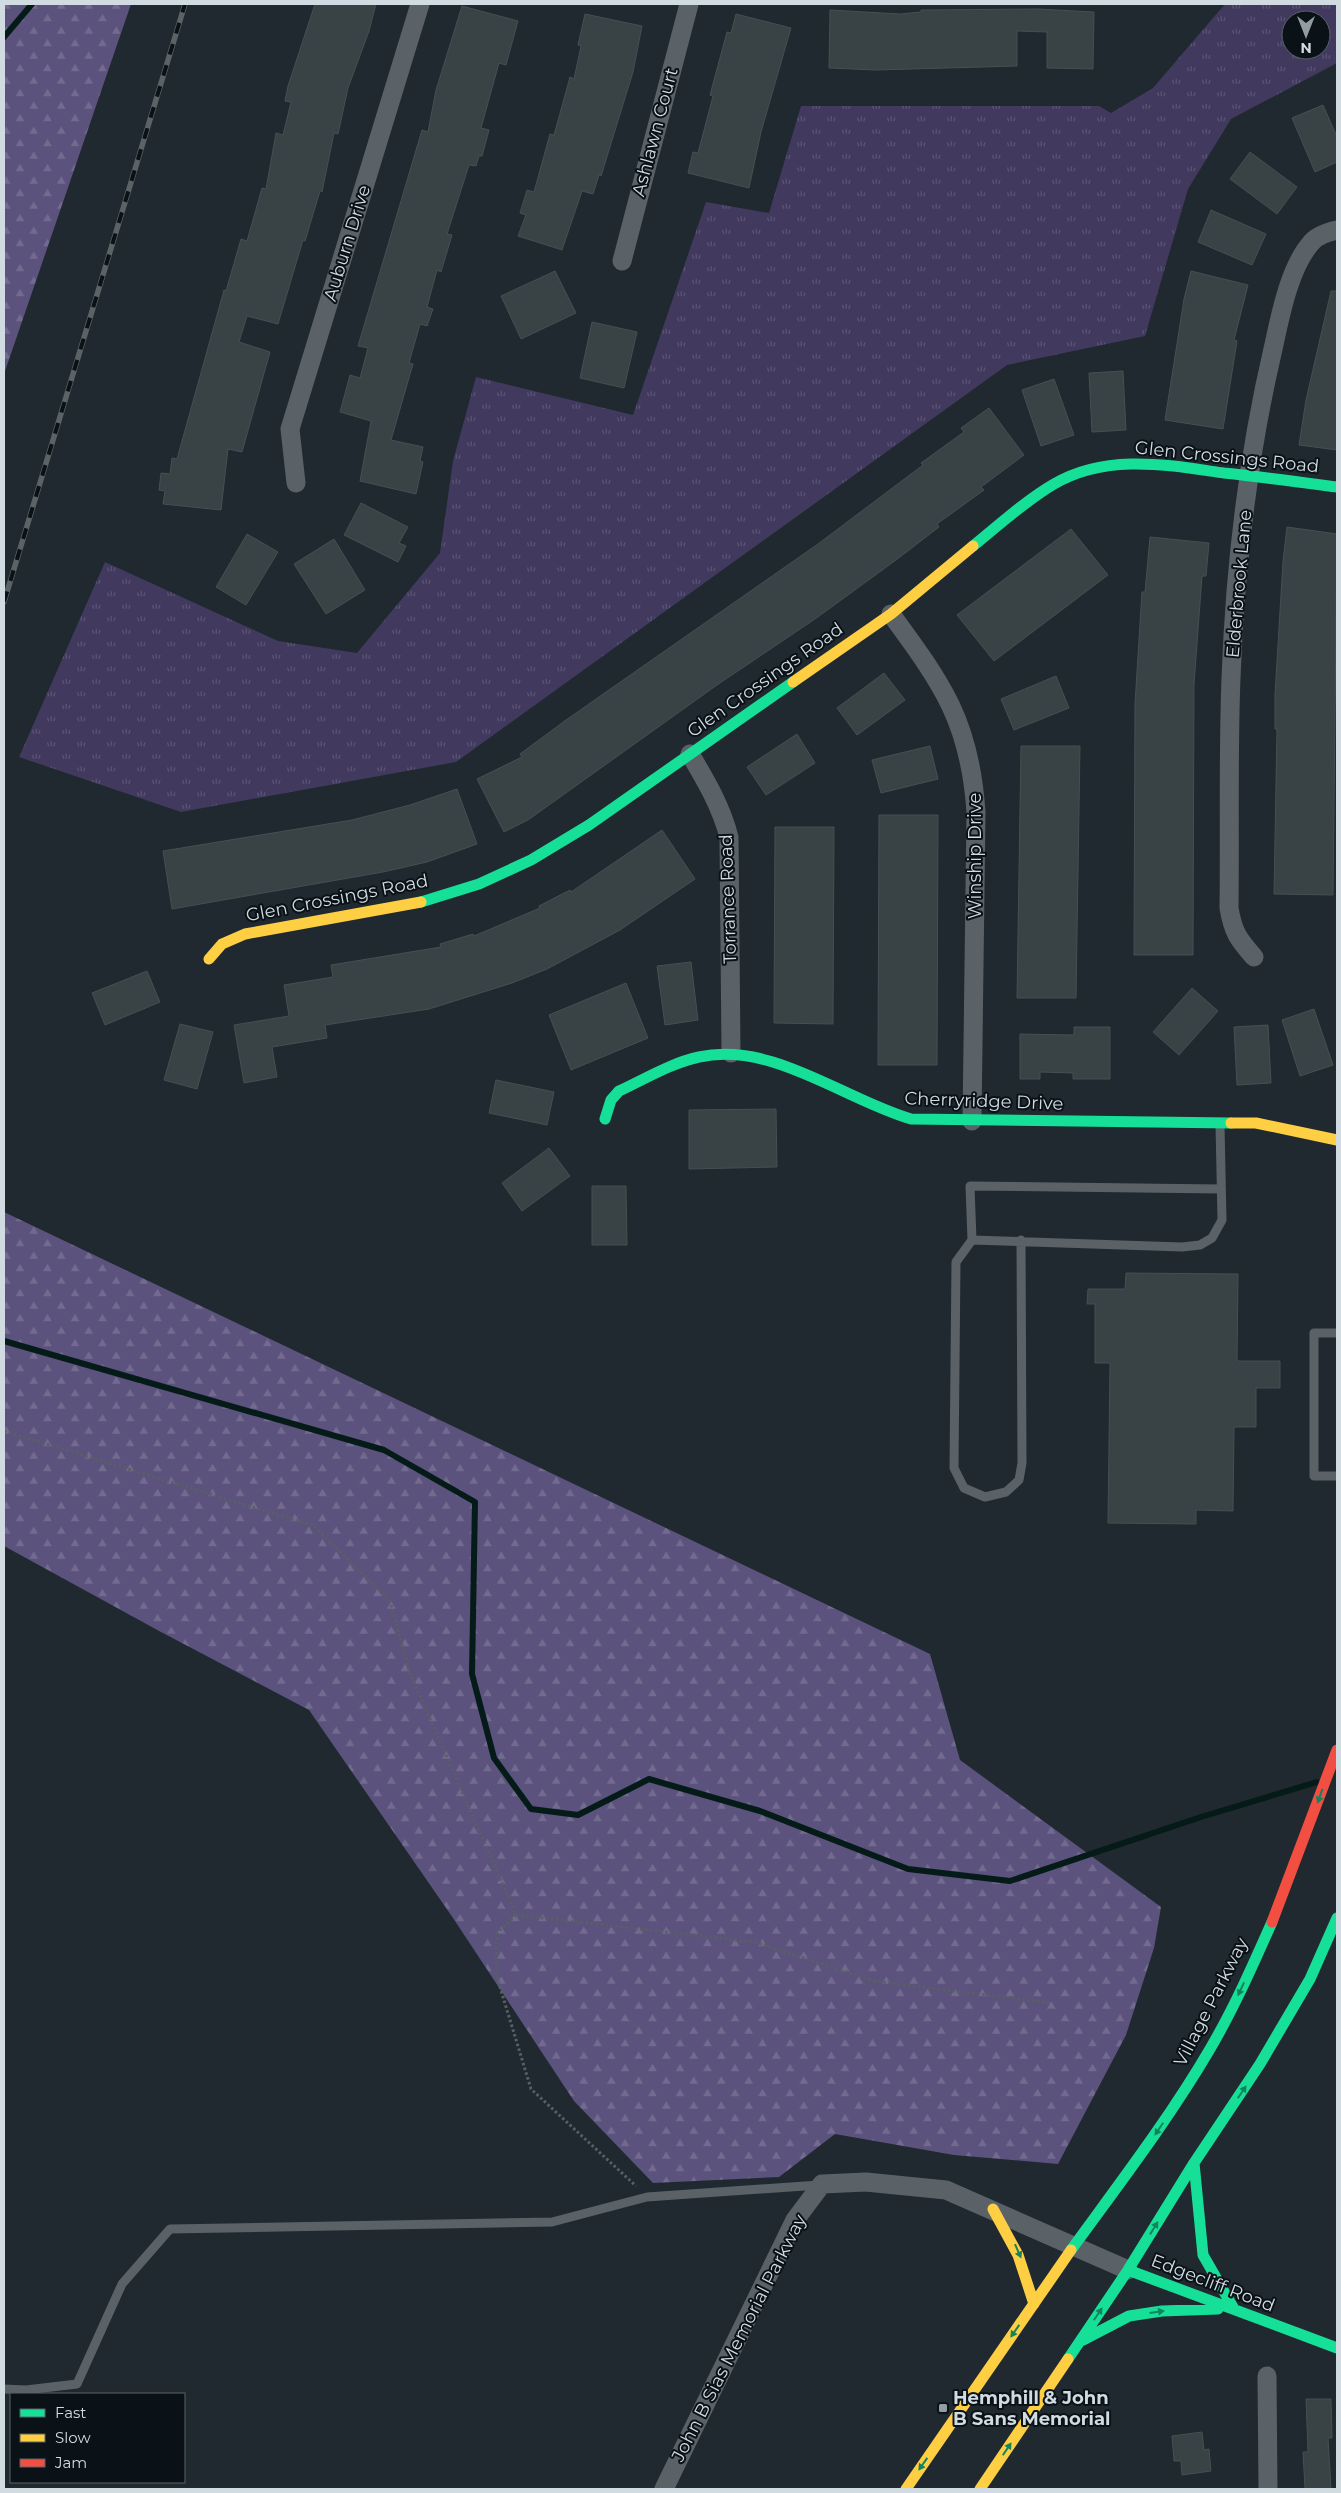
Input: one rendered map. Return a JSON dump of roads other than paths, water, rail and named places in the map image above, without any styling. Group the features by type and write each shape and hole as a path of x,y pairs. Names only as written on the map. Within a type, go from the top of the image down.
{"street":[{"name":"Auburn Drive","path":"296,484 290,429 420,4"},
{"name":"Ashlawn Court","path":"622,261 689,4"},
{"name":"Elderbrook Lane","path":"1254,957 1238,939 1232,925 1229,908 1230,679 1237,577 1249,476 1266,376 1282,310 1301,256 1312,241 1324,234 1337,230"},
{"name":"Glen Crossings Road","path":"209,959 222,944 245,934 406,906 479,884 531,860 580,830 891,614 1026,503 1055,483 1082,472 1114,464 1149,463 1337,487"},
{"name":"Winship Drive","path":"891,614 933,670 950,702 966,739 974,777 976,812 972,1121"},
{"name":"Torrance Road","path":"690,754 724,815 729,837 730,1053"},
{"name":"Cherryridge Drive","path":"605,1119 611,1100 619,1091 691,1059 730,1053 752,1056 779,1064 897,1116 919,1119 972,1121 1256,1123 1337,1140"},
{"name":"Village Parkway","path":"1073,2247 1117,2190 1186,2089 1227,2018 1261,1944 1337,1750"},
{"path":"822,2184 866,2182 946,2190 993,2209 1073,2247 1128,2270 1194,2163 1260,2064 1310,1979 1337,1918"},
{"path":"1194,2163 1203,2255 1234,2309"},
{"name":"John B Sias Memorial Parkway","path":"664,2489 795,2220 822,2184"},
{"path":"993,2209 1014,2241 1025,2266 1034,2304"},
{"path":"906,2489 1073,2247"},
{"name":"Edgecliff Road","path":"980,2489 1128,2270 1337,2348"},
{"path":"1080,2341 1129,2316 1194,2308 1234,2309"},
{"path":"1267,2376 1268,2489"}],"lane":[{"path":"972,1240 1021,1240 1182,1247 1200,1245 1212,1238 1222,1220 1220,1122"},
{"path":"1021,1240 1022,1463 1019,1480 1006,1492 985,1497 964,1488 954,1468 956,1262 972,1240 970,1186 1222,1189"},
{"path":"1337,1333 1314,1333 1314,1476 1337,1476"},
{"path":"4,2389 26,2390 77,2384 122,2284 170,2228 552,2222 647,2196 822,2184"}],"waterway":[{"path":"4,37 32,4"},
{"path":"4,1341 384,1450 475,1502 472,1674 494,1758 531,1809 578,1815 649,1779 760,1811 908,1869 1010,1881 1201,1817 1317,1782"}],"railway":[{"path":"4,602 185,4"}],"place":[{"name":"Hemphill & John B Sans Memorial","path":"943,2408"}]}
